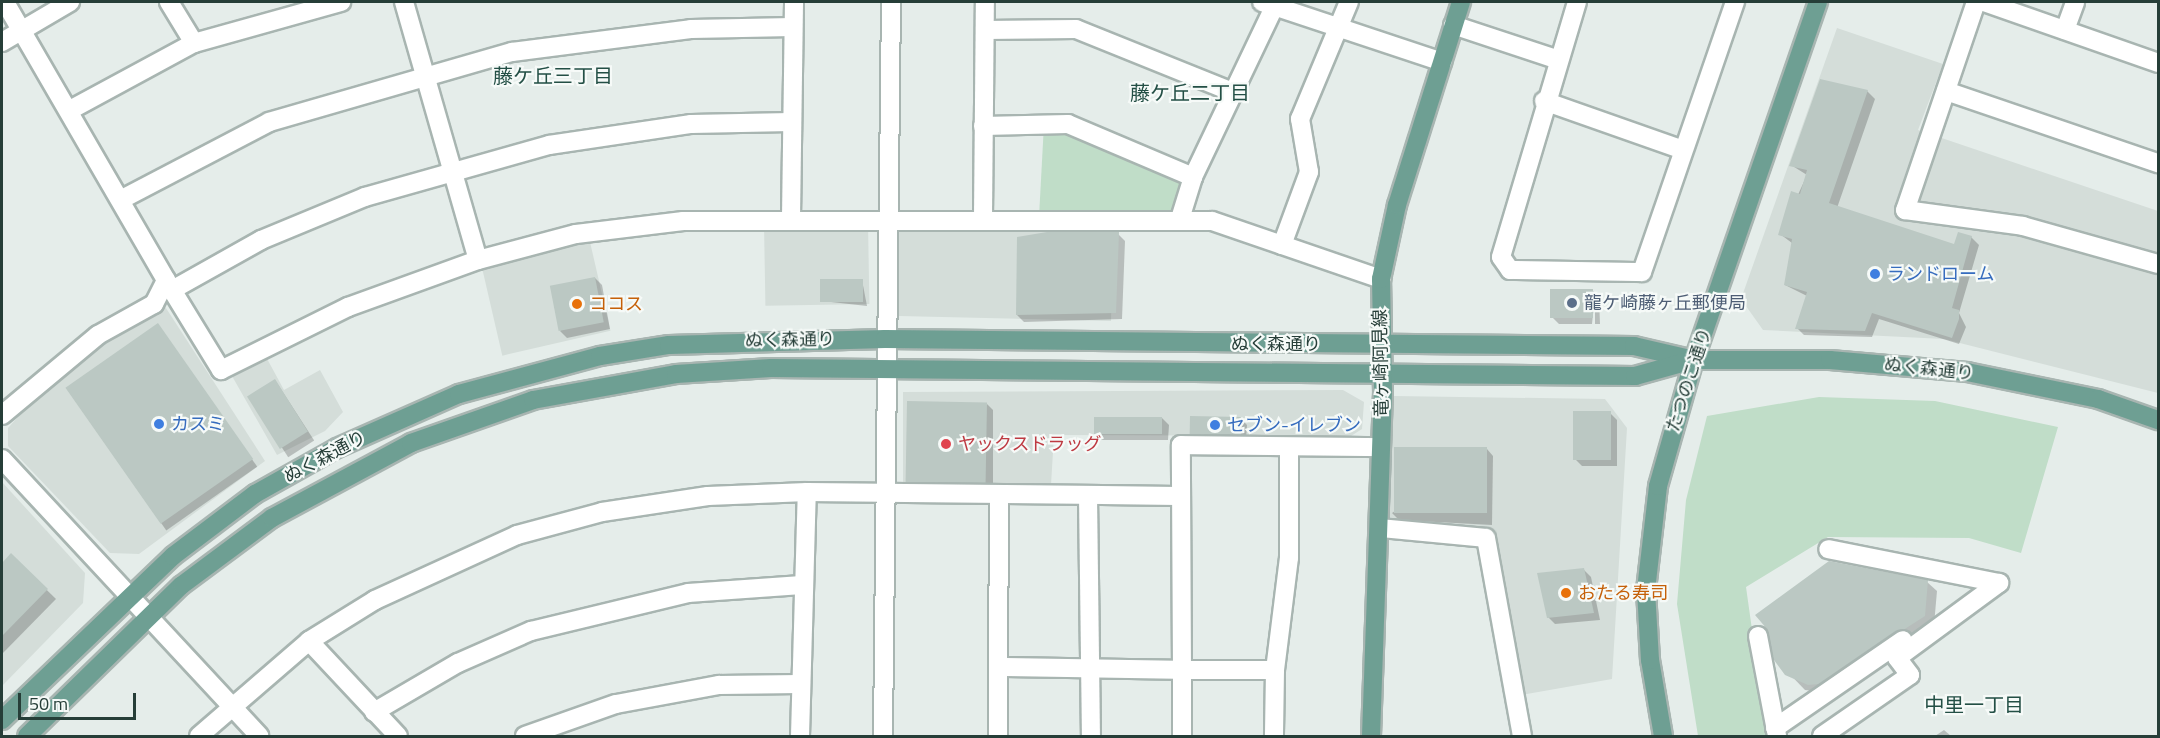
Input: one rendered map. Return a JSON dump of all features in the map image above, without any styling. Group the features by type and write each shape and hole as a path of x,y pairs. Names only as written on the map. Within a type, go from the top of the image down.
{"main road":[{"name":"竜ヶ崎阿見線","path":"1371,736 1380,528 1383,374 1381,279 1397,205 1461,2"},
{"name":"たつのこ通り","path":"1663,736 1650,660 1649,543 1666,449 1694,360 1818,2"},
{"name":"ぬく森通り","path":"2,720 127,595 255,494 337,448 459,394 600,356 669,345 885,339 1634,346 1694,360 1830,360 1967,372 2098,399 2158,420"},
{"name":"ぬく森通り","path":"27,736 147,616 272,518 350,473 470,419 533,400 676,374 885,368 1635,376 1694,360"}],"street":[{"path":"5,2 160,263 168,289 221,370 348,307 478,260 576,234 683,221 983,217 1212,221 1381,279"},
{"path":"2,42 70,2"},
{"path":"169,2 194,43"},
{"path":"70,110 194,43 341,2"},
{"path":"404,2 423,76 453,170 478,260"},
{"path":"791,218 794,2"},
{"path":"883,736 885,339 891,2"},
{"path":"983,217 985,2"},
{"path":"1282,245 1309,172 1300,119 1340,32 1349,2"},
{"path":"1577,2 1556,59 1501,257 1510,270 1642,272 1735,2"},
{"path":"1976,2 1905,210 2023,226 2158,264"},
{"path":"1984,2 2065,30 2157,57"},
{"path":"2065,30 2075,2"},
{"path":"1180,219 1193,177 1233,92 1268,4 1340,32 1442,62"},
{"path":"1453,25 1556,59"},
{"path":"122,200 269,122 512,52 691,28 794,27"},
{"path":"985,30 1076,29 1233,92"},
{"path":"1946,91 2158,163"},
{"path":"1544,101 1683,150"},
{"path":"2,415 72,354 154,304 168,289 261,240 365,197 453,170 549,145 679,125 791,122"},
{"path":"983,126 1068,124 1193,177"},
{"path":"1182,736 1178,496 1181,445 1381,447"},
{"path":"1274,736 1275,670 1289,558 1289,447"},
{"path":"2,459 259,736"},
{"path":"800,736 802,585 807,492"},
{"path":"199,736 230,705 309,641 439,567 517,535 649,505 807,492 1178,496"},
{"path":"998,736 999,495"},
{"path":"1088,495 1091,736"},
{"path":"1380,528 1486,538 1522,736"},
{"path":"1822,736 1910,675 1897,658 1999,583 1828,549"},
{"path":"374,712 458,663 531,631 688,593 802,585"},
{"path":"1758,636 1776,733 1903,640"},
{"path":"309,641 398,736"},
{"path":"999,667 1091,670 1275,670"},
{"path":"525,736 616,704 719,685 800,684"}],"shaded area":[{"path":"1837,28 1943,64 1918,130 2158,211 2158,393 1944,339 1763,330 1741,299"},
{"path":"868,223 869,304 765,306 764,225"},
{"path":"902,225 1113,226 1111,321 899,316 894,310 894,232"},
{"path":"590,242 610,331 502,356 482,267"},
{"path":"164,305 265,461 139,554 110,553 8,446 8,428 41,391 102,343"},
{"path":"265,355 284,390 320,370 343,412 325,431 277,455 232,376"},
{"path":"1343,390 1364,402 1362,429 1351,436 1054,435 1051,485 903,488 903,392"},
{"path":"1394,396 1605,399 1627,428 1612,679 1515,696 1488,529 1388,521"},
{"path":"2,482 85,573 83,603 2,686"}],"green space":[{"path":"1044,124 1193,177 1180,219 1039,217"},
{"path":"1819,397 1935,401 2058,427 2021,553 1969,538 1828,537 1746,587 1767,736 1698,736 1677,604 1686,500 1707,416"}],"building":[{"name":"ランドローム","path":"1820,79 1868,90 1829,203 1954,244 1958,232 1972,236 1952,308 1959,310 1959,319 1952,338 1872,313 1865,331 1795,329 1807,292 1784,285 1792,239 1778,235 1791,191 1800,194 1807,170 1789,166"},
{"path":"1047,232 1119,232 1116,313 1016,315 1017,237"},
{"name":"ココス","path":"595,277 604,322 559,331 550,286"},
{"path":"820,279 863,279 863,302 820,302"},
{"path":"1550,289 1593,289 1593,318 1550,318"},
{"name":"カスミ","path":"158,323 253,459 161,524 65,388"},
{"path":"275,379 308,432 280,449 247,396"},
{"path":"907,401 987,402 986,483 906,482"},
{"path":"1573,411 1611,411 1611,460 1573,460"},
{"name":"セブン-イレブン","path":"1190,416 1241,417 1241,435 1190,434"},
{"path":"1094,417 1162,417 1162,434 1094,434"},
{"path":"1394,447 1487,447 1487,513 1394,513"},
{"path":"11,553 48,589 2,636 2,563"},
{"path":"1829,561 1928,580 1925,616 1819,684 1808,685 1785,675 1774,660 1767,629 1755,615"},
{"name":"おたる寿司","path":"1584,568 1594,613 1547,618 1537,573"}],"place":[{"name":"ランドローム","path":"1875,274"},
{"name":"龍ケ崎藤ヶ丘郵便局","path":"1572,303"},
{"name":"ココス","path":"577,304"},
{"name":"カスミ","path":"159,424"},
{"name":"セブン-イレブン","path":"1215,425"},
{"name":"ヤックスドラッグ","path":"946,444"},
{"name":"おたる寿司","path":"1566,593"}],"district":[{"name":"藤ケ丘三丁目","path":"553,75"},
{"name":"藤ケ丘二丁目","path":"1190,92"},
{"name":"中里一丁目","path":"1974,704"}]}
